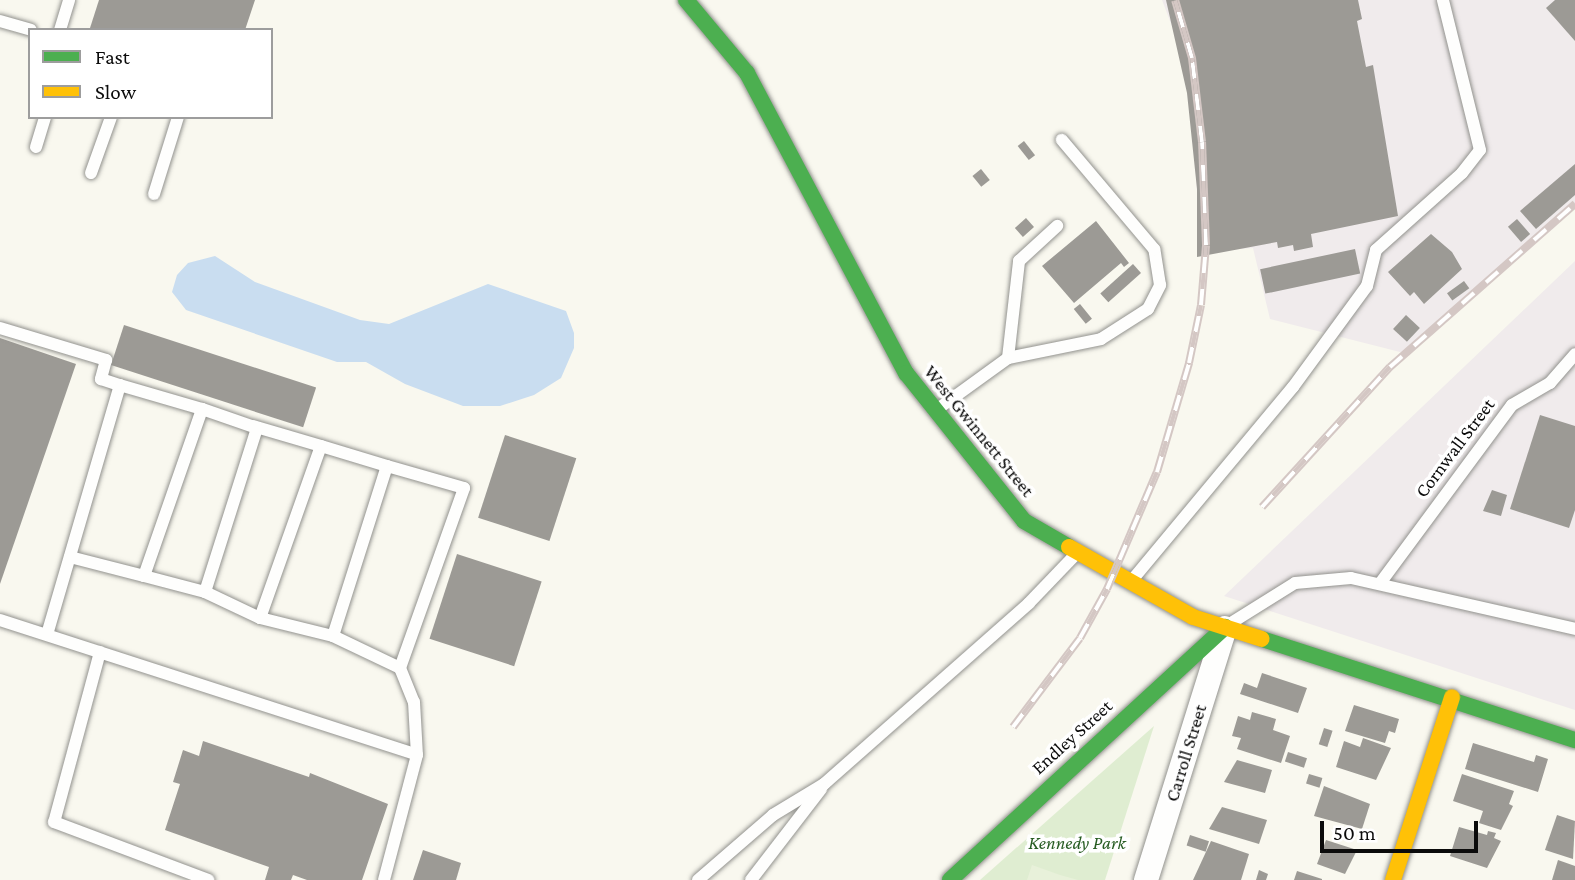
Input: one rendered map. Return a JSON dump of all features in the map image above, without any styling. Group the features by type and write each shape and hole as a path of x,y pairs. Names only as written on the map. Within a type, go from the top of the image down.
{"main road":[{"name":"West Gwinnett Street","path":"686,0 747,73 906,373 1024,521 1193,617 1452,697 1575,740"},
{"name":"Endley Street","path":"950,880 1225,627"},
{"path":"1394,880 1452,697"}],"street":[{"name":"Carroll Street","path":"1146,880 1225,627"}],"lane":[{"path":"61,28 69,0"},
{"path":"1131,582 1184,512 1293,387 1367,286 1376,250 1462,173 1480,150 1443,0"},
{"path":"0,21 28,29"},
{"path":"36,147 44,119"},
{"path":"91,173 110,119"},
{"path":"154,194 177,119"},
{"path":"936,410 1007,358 1101,339 1148,309 1160,285 1154,249 1062,140"},
{"path":"1007,358 1019,261 1057,226"},
{"path":"0,328 106,360 101,379 464,488 400,668 414,702 417,755 384,880"},
{"name":"Cornwall Street","path":"1381,582 1512,405 1550,383 1575,354"},
{"path":"47,635 120,385"},
{"path":"144,576 202,409"},
{"path":"205,592 257,428 253,426"},
{"path":"260,618 321,446"},
{"path":"333,636 387,466"},
{"path":"698,880 773,815 824,784 1029,603 1077,551"},
{"path":"70,557 205,592 260,618 333,636 400,668"},
{"path":"1225,627 1295,583 1351,578 1381,582 1575,629"},
{"path":"0,620 417,755"},
{"path":"100,652 54,822 208,880"},
{"path":"754,878 824,784"}],"shaded area":[{"path":"1162,0 1575,0 1575,204 1404,353 1270,319 1253,248 1201,252 1189,71"},
{"path":"1575,261 1575,710 1224,596"}],"green space":[{"name":"Kennedy Park","path":"1154,726 1105,880 980,880"},
{"path":"1032,865 1060,875 1078,880 1027,880"}],"water":[{"path":"215,256 255,282 360,320 389,324 488,284 566,311 574,333 574,348 561,378 534,395 500,406 463,406 405,384 366,362 337,362 186,310 172,292 177,275 188,263"}],"building":[{"path":"99,0 255,0 246,28 90,28"},
{"path":"1166,0 1358,0 1362,19 1357,21 1366,67 1373,65 1398,216 1311,234 1313,247 1294,251 1293,245 1278,248 1277,242 1197,257 1197,189 1187,93"},
{"path":"1555,0 1575,0 1575,41 1546,8"},
{"path":"1024,141 1035,155 1029,160 1018,146"},
{"path":"1575,164 1575,195 1536,229 1520,211"},
{"path":"981,169 990,180 981,187 972,176"},
{"path":"1026,218 1034,227 1023,237 1015,228"},
{"path":"1517,219 1530,234 1521,242 1508,227"},
{"path":"1096,221 1129,263 1124,267 1121,263 1074,303 1042,266"},
{"path":"1431,234 1452,252 1462,269 1424,304 1414,292 1410,296 1388,272"},
{"path":"1355,249 1360,273 1265,294 1260,269"},
{"path":"1133,264 1141,273 1108,302 1100,293"},
{"path":"1464,281 1469,288 1452,301 1447,293"},
{"path":"1080,304 1092,319 1086,324 1074,309"},
{"path":"1406,315 1420,328 1407,342 1393,329"},
{"path":"124,325 316,387 303,427 111,365"},
{"path":"0,338 76,364 0,584"},
{"path":"1540,415 1575,426 1575,510 1569,528 1510,509"},
{"path":"505,435 576,458 549,541 478,518"},
{"path":"1492,490 1507,495 1501,516 1483,511"},
{"path":"457,554 542,582 514,666 429,639"},
{"path":"1262,673 1307,688 1298,713 1240,694 1244,683 1257,688"},
{"path":"1354,705 1399,719 1395,733 1389,731 1385,743 1345,731"},
{"path":"1252,712 1276,719 1273,730 1290,736 1281,763 1237,749 1241,738 1232,736 1238,716 1250,720"},
{"path":"1324,728 1333,731 1327,747 1319,744"},
{"path":"1363,738 1391,748 1376,780 1336,767 1344,741 1360,747"},
{"path":"203,741 309,777 310,773 388,804 362,880 307,880 293,875 291,880 265,880 269,867 165,830 180,784 173,782 183,750 199,756"},
{"path":"1473,743 1534,762 1536,755 1548,759 1538,792 1465,769"},
{"path":"1288,752 1307,758 1304,768 1285,762"},
{"path":"1237,760 1272,770 1265,793 1224,782"},
{"path":"1309,774 1322,778 1319,788 1306,784"},
{"path":"1462,774 1514,791 1509,804 1513,806 1501,830 1479,823 1483,811 1453,801"},
{"path":"1324,786 1370,804 1362,829 1314,816"},
{"path":"1222,807 1267,820 1259,844 1209,829"},
{"path":"1557,815 1575,821 1573,859 1545,850"},
{"path":"1459,827 1487,835 1488,831 1496,833 1494,838 1501,841 1487,868 1450,856"},
{"path":"1190,835 1209,841 1206,852 1187,845"},
{"path":"1326,840 1357,850 1345,874 1317,864"},
{"path":"1211,841 1249,854 1241,880 1193,880"},
{"path":"423,850 461,863 456,880 413,880"},
{"path":"1558,860 1575,866 1575,880 1552,880"},
{"path":"1259,870 1268,874 1266,880 1256,880"},
{"path":"1297,871 1322,879 1322,880 1294,880"}],"railway":[{"path":"1013,727 1080,638 1107,589 1157,472 1189,363 1201,305 1206,245 1202,142 1192,58 1175,0"},
{"path":"1262,507 1390,367 1575,204"}],"traffic: fast":[{"path":"686,0 747,73 906,373 1024,521 1069,547"},
{"path":"950,880 1225,627"},
{"path":"1262,639 1575,740"}],"traffic: slow":[{"path":"1069,547 1193,617 1262,639"},
{"path":"1393,880 1452,697"}]}
